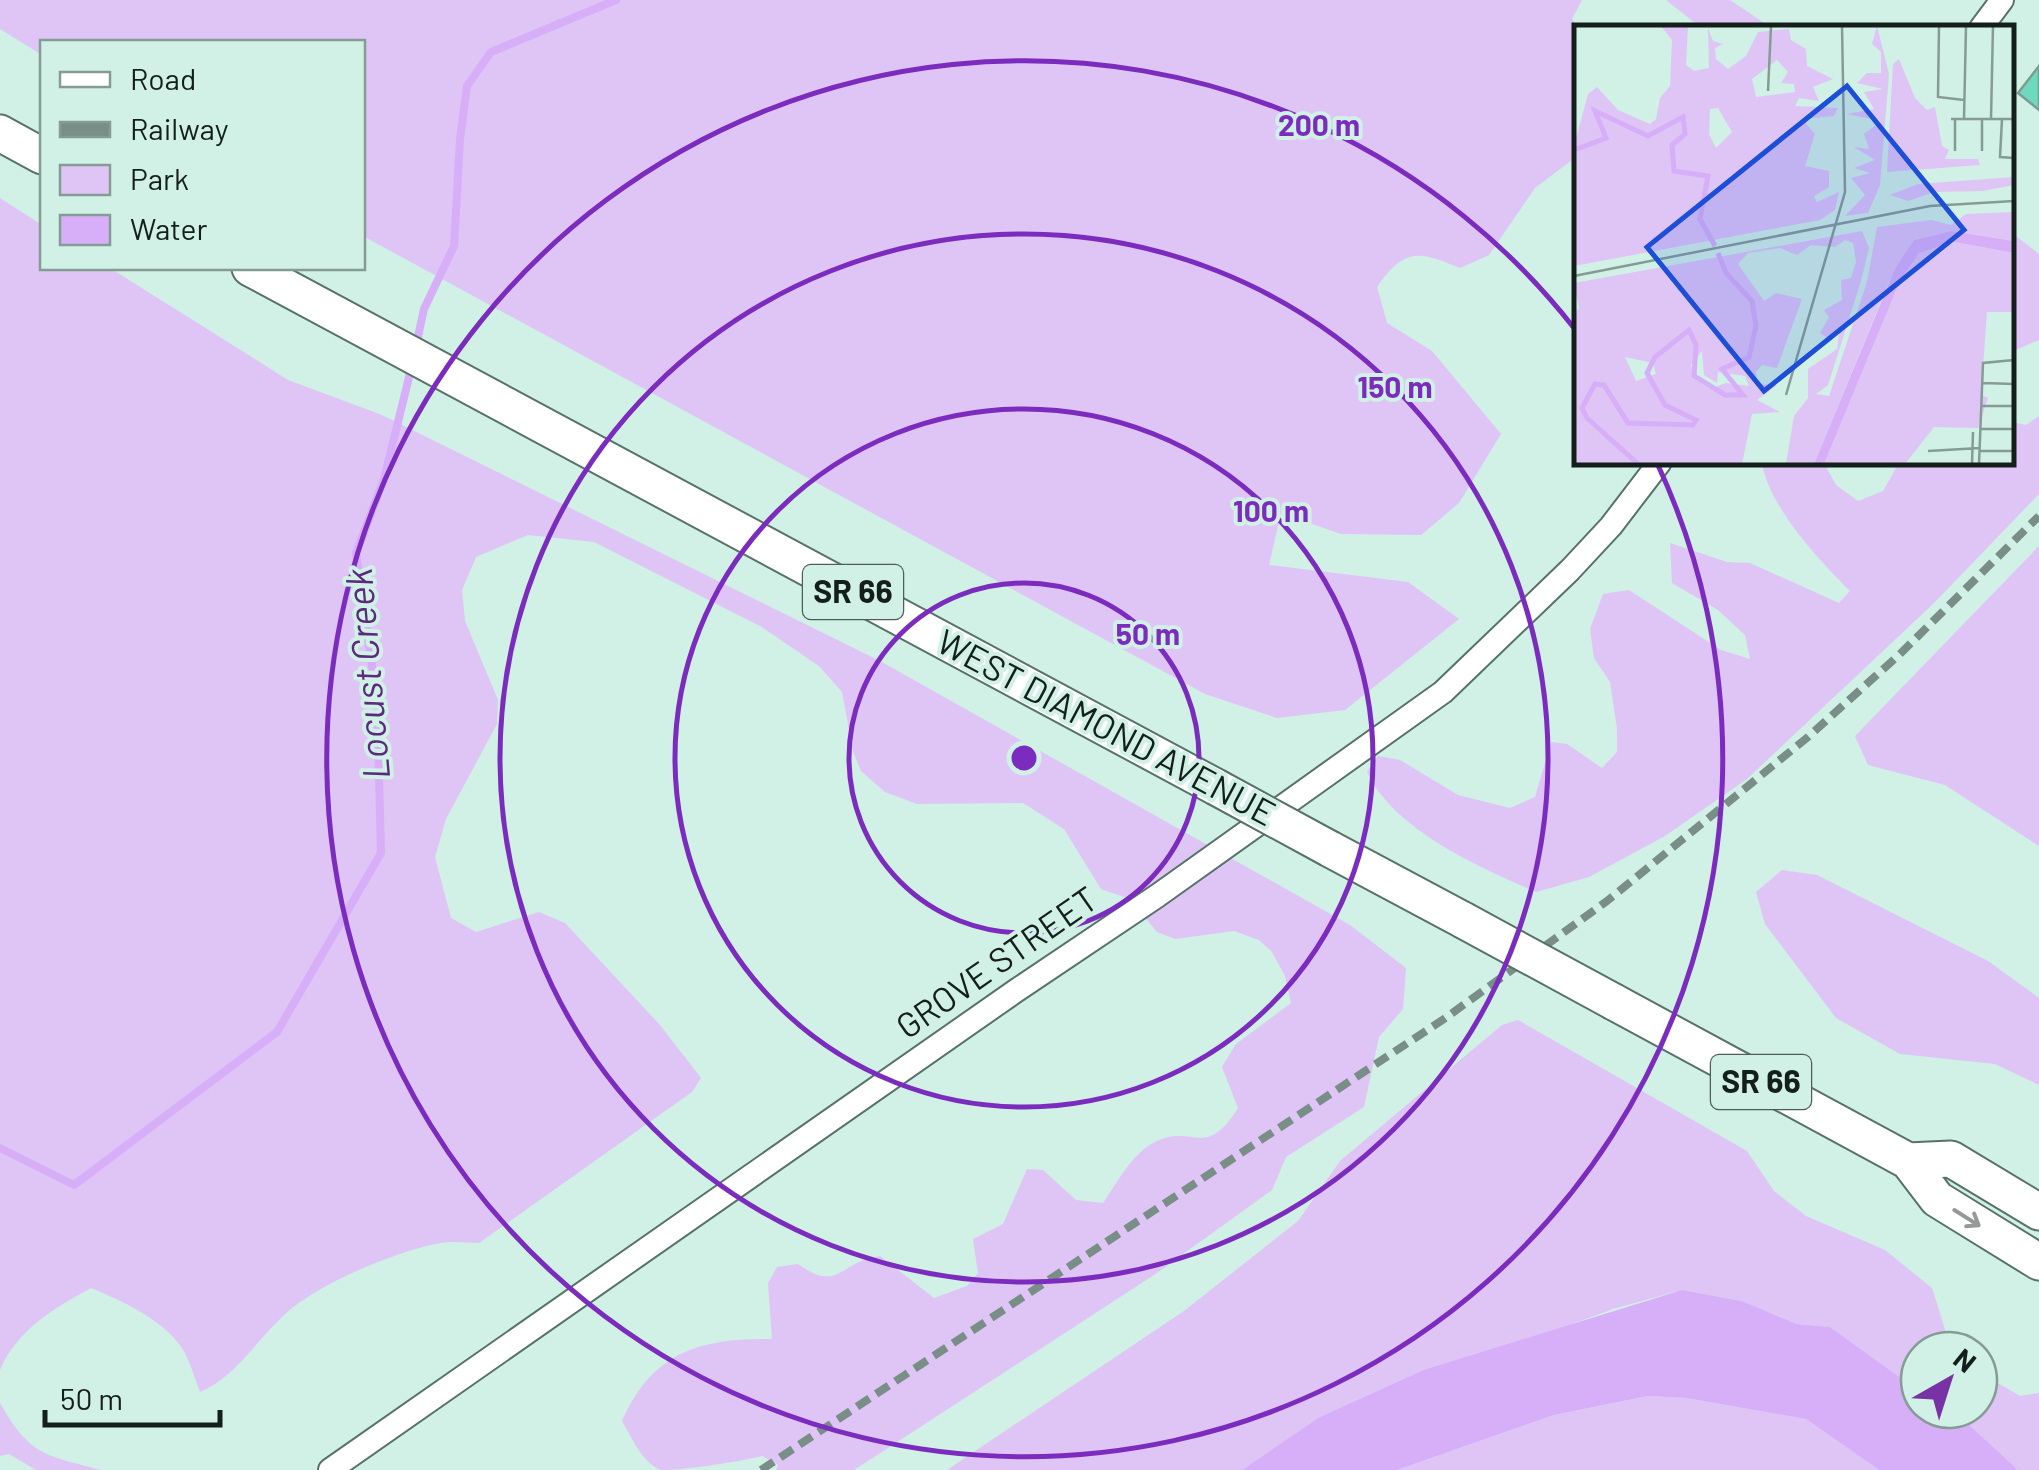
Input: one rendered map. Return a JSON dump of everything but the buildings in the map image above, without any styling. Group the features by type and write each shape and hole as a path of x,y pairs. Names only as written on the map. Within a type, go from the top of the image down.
{"main road":[{"path":"0,133 40,155"},
{"name":"WEST DIAMOND AVENUE","path":"254,270 1908,1162 1937,1200 2039,1262"},
{"name":"WEST DIAMOND AVENUE","path":"1908,1162 1951,1159 2039,1212"}],"street":[{"path":"1984,25 2002,0"},
{"name":"GROVE STREET","path":"330,1470 1443,692 1570,570 1611,526 1658,465"}],"green space":[{"path":"0,0 1582,0 1572,19 1576,25 1574,159 1535,188 1489,255 1460,268 1433,258 1413,256 1395,265 1377,287 1387,323 1432,351 1501,434 1459,503 1421,535 1341,534 1281,513 1269,565 1408,582 1459,619 1345,710 1277,718 1205,694 365,237 365,40 40,40 40,54 0,29"},
{"path":"1666,0 1730,0 1767,25 1697,25"},
{"path":"0,198 40,224 40,270 113,270 288,380 382,415 880,661 1350,925 1406,968 1403,1009 1379,1037 1364,1107 1286,1157 1272,1190 1154,1275 854,1470 776,1470 778,1465 762,1456 684,1469 654,1467 622,1421 634,1397 664,1364 682,1353 723,1342 772,1339 768,1283 777,1267 798,1264 832,1276 880,1256 934,1298 967,1286 978,1273 973,1239 1003,1224 1027,1169 1043,1170 1076,1200 1103,1203 1146,1147 1168,1137 1207,1137 1227,1124 1238,1108 1222,1067 1236,1044 1291,1003 1285,976 1272,952 1259,940 1234,931 1175,939 1157,932 1130,899 1101,889 1064,829 1023,803 917,804 885,792 861,771 853,751 842,692 819,666 760,626 594,542 528,535 476,557 462,590 465,621 498,700 497,724 446,819 435,857 451,918 476,932 539,912 565,923 660,1025 701,1078 692,1092 479,1243 440,1243 400,1254 312,1294 280,1319 233,1369 200,1392 185,1353 168,1332 130,1306 91,1288 50,1312 27,1332 0,1370"},
{"path":"2014,235 2039,254 2039,340 2014,351"},
{"path":"2039,416 2039,494 1934,603 1747,779 1665,836 1589,877 1536,892 1489,871 1417,829 1380,793 1367,772 1378,756 1400,760 1458,795 1510,808 1535,797 1551,742 1567,744 1602,768 1617,752 1610,682 1594,658 1590,629 1603,594 1629,590 1721,650 1750,659 1745,635 1718,610 1672,583 1670,543 1727,562 1750,563 1839,603 1850,591 1785,515 1763,465 1825,465 1836,485 1858,501 1883,491 1898,465 2014,465 2014,422 2026,425"},
{"path":"2039,546 2039,846 1945,785 1868,765 1855,736"},
{"path":"1782,870 1817,875 1988,961 2039,998 2039,1085 1995,1064 1900,1054 1836,1018 1765,924 1756,892"},
{"path":"1518,1020 1747,1151 1774,1191 1806,1216 1885,1250 1932,1288 1945,1330 1899,1330 1899,1377 1830,1327 1797,1324 1742,1301 1682,1290 1613,1309 1318,1418 1242,1470 947,1470 1184,1311 1298,1221 1340,1161 1502,1025"},
{"path":"1999,1384 2020,1396 2039,1393 2039,1470 2018,1470 1973,1430 1999,1430"},
{"path":"1648,1396 1686,1398 1806,1419 1879,1470 1397,1470 1554,1415"},
{"path":"0,1403 30,1444 52,1456 101,1470 36,1470 9,1454 0,1456"}],"water":[{"path":"1682,1290 1742,1301 1797,1324 1830,1327 1899,1377 1899,1430 1974,1430 2018,1470 1879,1470 1806,1419 1686,1398 1648,1396 1554,1415 1397,1470 1242,1470 1318,1418 1424,1370"}],"waterway":[{"name":"Locust Creek","path":"416,346 424,309 454,246 467,86 491,52 616,0"},
{"name":"Locust Creek","path":"0,1148 74,1185 277,1032 381,853 377,700 356,553 384,479 412,365"}],"railway":[{"path":"761,1470 1444,1019 1607,901 1808,737 1900,654 2039,516"}]}
